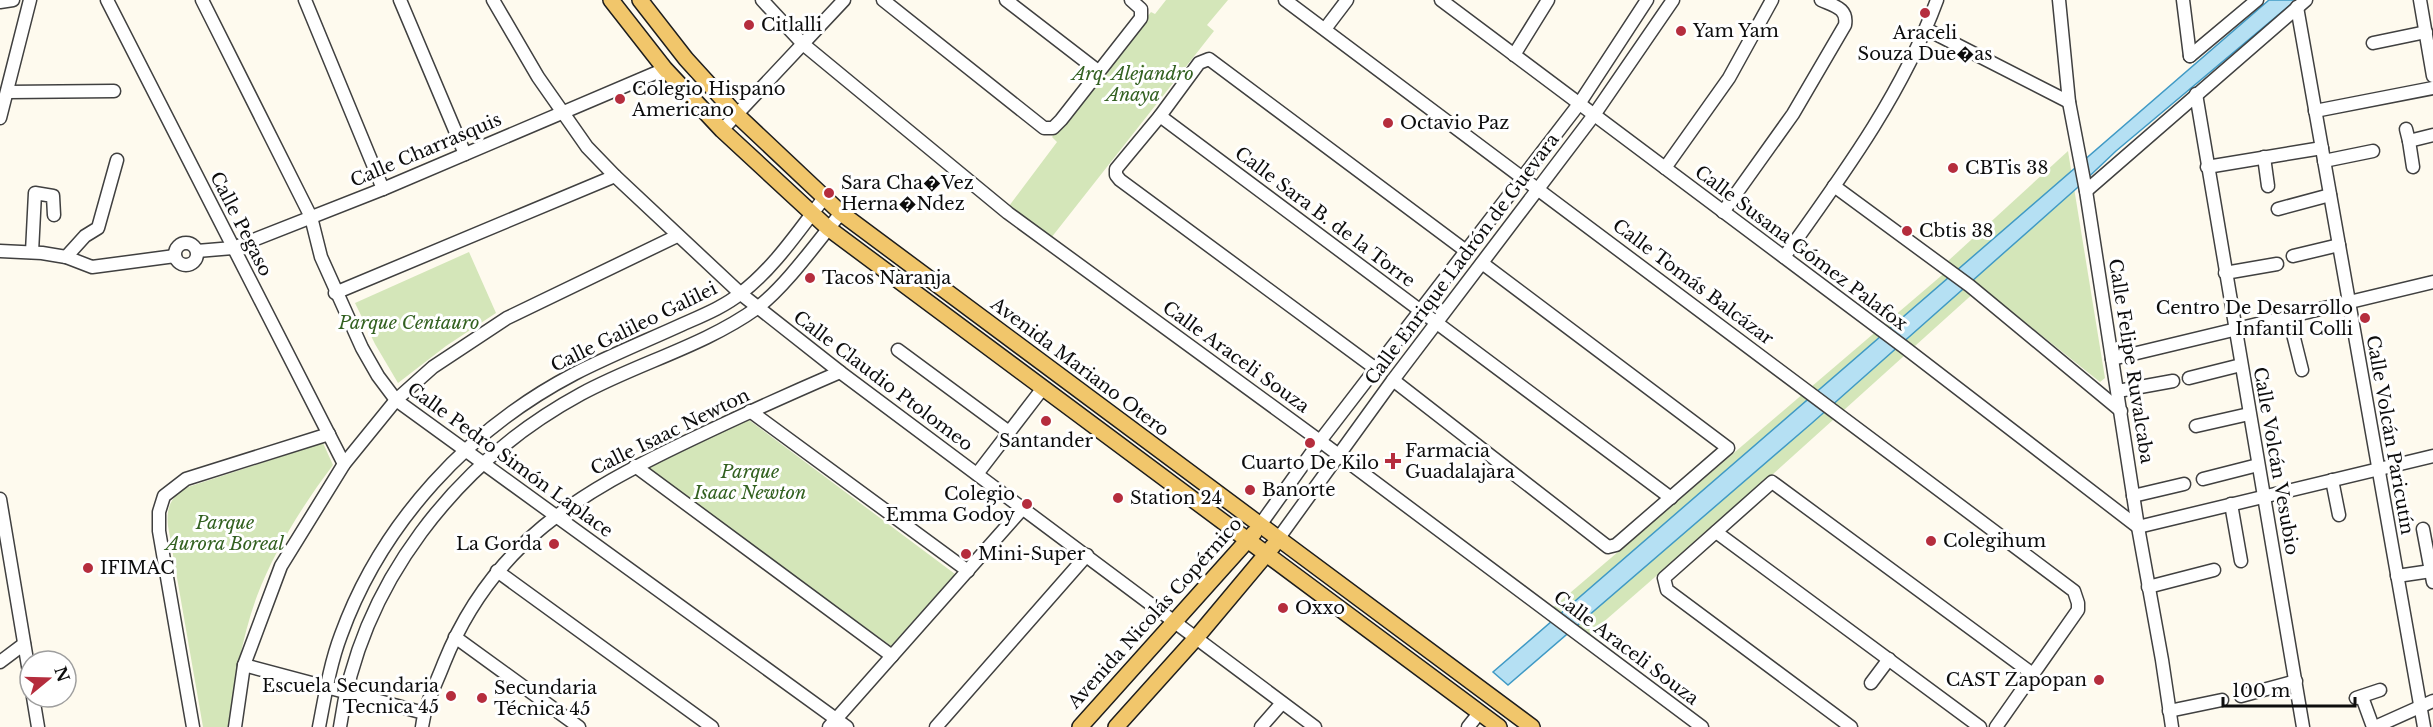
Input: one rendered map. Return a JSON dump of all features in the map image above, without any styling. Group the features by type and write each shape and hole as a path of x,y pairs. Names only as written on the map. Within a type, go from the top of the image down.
{"main road":[{"name":"Avenida Mariano Otero","path":"611,0 665,69 722,130 828,228 1499,727"},
{"name":"Avenida Mariano Otero","path":"640,0 686,59 737,115 841,213 1532,727"},
{"name":"Avenida Nicolás Copérnico","path":"1080,727 1260,525"},
{"path":"1116,727 1196,638 1278,539"}],"street":[{"path":"0,2 13,0"},
{"path":"1,113 30,0"},
{"name":"Calle Pegaso","path":"107,0 344,464"},
{"name":"Calle Pedro Simón Laplace","path":"202,0 311,217 321,257 335,293 362,348 378,376 396,400 838,724"},
{"path":"305,0 383,189"},
{"path":"400,0 465,154"},
{"name":"Calle Claudio Ptolomeo","path":"494,0 514,39 588,147 615,177 676,236 756,308 1315,727"},
{"name":"Calle Araceli Souza","path":"762,0 803,44 1008,213 1339,455 1702,727"},
{"path":"722,130 844,0"},
{"path":"883,0 1044,128 1053,128 1061,120 1141,18 1142,12 1131,0"},
{"path":"1006,0 1098,70"},
{"name":"Calle Tomás Balcázar","path":"1285,0 2069,587 2076,597 2078,610 2034,675"},
{"path":"1325,30 1347,0"},
{"path":"1514,55 1548,0"},
{"name":"Calle Enrique Ladrón de Guevara","path":"1260,525 1320,441 1579,104 1647,0"},
{"name":"Calle Enrique Ladrón de Guevara","path":"1278,539 1393,380 1594,115 1673,0"},
{"path":"1665,168 1729,78 1772,0"},
{"path":"1723,212 1793,114 1845,25 1846,15 1842,9 1821,0"},
{"path":"1784,257 1880,118 1926,29 1937,0"},
{"name":"Calle Felipe Ruvalcaba","path":"2059,0 2069,102 2081,159 2138,528 2163,660 2172,727"},
{"path":"2183,0 2190,56 2257,0"},
{"path":"2420,0 2433,76"},
{"name":"Calle Susana Gómez Palafox","path":"1448,2 1514,55 1884,332 2138,528"},
{"path":"2086,191 2302,4"},
{"name":"Calle Volcán Paricutín","path":"2302,4 2315,111 2424,727"},
{"path":"1926,29 2069,102"},
{"path":"2373,43 2426,32"},
{"path":"1376,369 1120,180 1116,175 1116,169 1160,116 1199,63 1206,58 1213,60 1466,251"},
{"name":"Calle Charrasquis","path":"66,257 92,267 175,256 176,248 186,242 193,245 197,251 233,248 383,189 665,69"},
{"path":"2315,111 2433,88"},
{"path":"8,92 114,91"},
{"name":"Calle Volcán Vesubio","path":"2196,94 2302,726"},
{"name":"Calle Sara B. de la Torre","path":"1160,116 1671,498"},
{"path":"2413,167 2407,135 2433,135"},
{"path":"2207,167 2264,157 2373,151"},
{"path":"2264,157 2268,186"},
{"path":"0,250 66,257 85,236 98,228 117,160"},
{"path":"335,293 615,177"},
{"path":"1834,186 1970,286 2121,411"},
{"path":"32,252 35,193 53,196 54,215"},
{"path":"2278,209 2330,195"},
{"name":"Calle Galileo Galilei","path":"319,727 341,635 364,582 398,525 431,485 465,451 513,412 574,374 704,315 741,294 766,271 824,198"},
{"name":"Calle Galileo Galilei","path":"340,727 345,692 359,647 383,590 413,543 444,503 481,464 524,431 581,394 713,333 756,308 775,291 841,213"},
{"path":"236,727 244,665 281,566 344,464 396,400 433,367 507,318 676,236"},
{"path":"2293,256 2339,245"},
{"path":"1393,380 1608,547 1616,545 1728,448 1482,263"},
{"path":"2225,273 2277,264"},
{"path":"2112,359 2433,282"},
{"path":"2289,318 2302,369"},
{"path":"898,350 1009,432"},
{"path":"2189,378 2241,365"},
{"name":"Calle Isaac Newton","path":"422,727 424,713 454,637 473,604 497,571 523,543 555,516 594,489 635,466 750,411 840,372"},
{"path":"2118,391 2173,381"},
{"path":"977,474 1043,388"},
{"path":"750,411 968,571"},
{"path":"2196,426 2249,414"},
{"path":"193,727 159,531 159,512 164,496 186,479 328,434"},
{"path":"2138,528 2433,456"},
{"path":"2203,479 2258,465"},
{"path":"635,466 892,656"},
{"path":"2332,480 2339,514"},
{"path":"1851,727 1667,590 1664,578 1772,482 2034,675 1996,727"},
{"path":"2133,496 2184,484"},
{"path":"0,499 5,562 25,649"},
{"path":"2231,504 2241,561"},
{"path":"838,724 892,656 1023,508"},
{"path":"2397,576 2432,576 2423,529"},
{"path":"1716,531 1980,727"},
{"path":"936,727 1087,555"},
{"path":"2148,587 2214,570"},
{"path":"497,571 712,727"},
{"path":"454,637 579,727"},
{"path":"0,662 24,644"},
{"path":"1871,683 1888,659"},
{"path":"244,665 424,713"},
{"path":"2241,696 2296,681"},
{"path":"2380,690 2358,697 2374,727 2433,701"},
{"path":"2169,711 2222,700"},
{"path":"1261,727 1282,703"},
{"path":"35,709 38,727"},
{"path":"1468,727 1480,712"}],"green space":[{"name":"Arq. Alejandro Anaya","path":"1166,0 1228,0 1207,25 1214,31 1051,238 1009,206 1057,142 1052,137 1151,12 1155,14"},
{"path":"2068,151 2105,378 2100,382 1948,261"},
{"name":"Parque Centauro","path":"469,252 496,313 446,346 398,383 355,303"},
{"path":"1948,270 1976,291 1772,475 1584,639 1550,610"},
{"name":"Parque Isaac Newton","path":"749,420 955,574 891,646 646,468"},
{"name":"Parque Aurora Boreal","path":"323,443 333,465 290,528 257,596 239,661 228,727 203,727 168,526 171,503 177,494 188,487"}],"water":[{"path":"2269,0 2296,0 2116,151 1812,423 1508,685 1493,672"}],"place":[{"name":"Araceli Souza Due�as","path":"1925,13"},
{"name":"Citlalli","path":"749,25"},
{"name":"Yam Yam","path":"1681,31"},
{"name":"Colegio Hispano Americano","path":"620,99"},
{"name":"Octavio Paz","path":"1388,123"},
{"name":"CBTis 38","path":"1953,168"},
{"name":"Sara Cha�Vez Herna�Ndez","path":"829,193"},
{"name":"Cbtis 38","path":"1907,231"},
{"name":"Tacos Naranja","path":"810,278"},
{"name":"Centro De Desarrollo Infantil Colli","path":"2365,318"},
{"name":"Santander","path":"1046,421"},
{"name":"Cuarto De Kilo","path":"1310,443"},
{"name":"Farmacia Guadalajara","path":"1393,461"},
{"name":"Banorte","path":"1250,490"},
{"name":"Station 24","path":"1118,498"},
{"name":"Colegio Emma Godoy","path":"1027,504"},
{"name":"Colegihum","path":"1931,541"},
{"name":"La Gorda","path":"554,544"},
{"name":"Mini-Super","path":"966,554"},
{"name":"IFIMAC","path":"88,568"},
{"name":"Oxxo","path":"1283,608"},
{"name":"CAST Zapopan","path":"2099,680"},
{"name":"Escuela Secundaria Tecnica 45","path":"451,696"},
{"name":"Secundaria Técnica 45","path":"482,698"}]}
